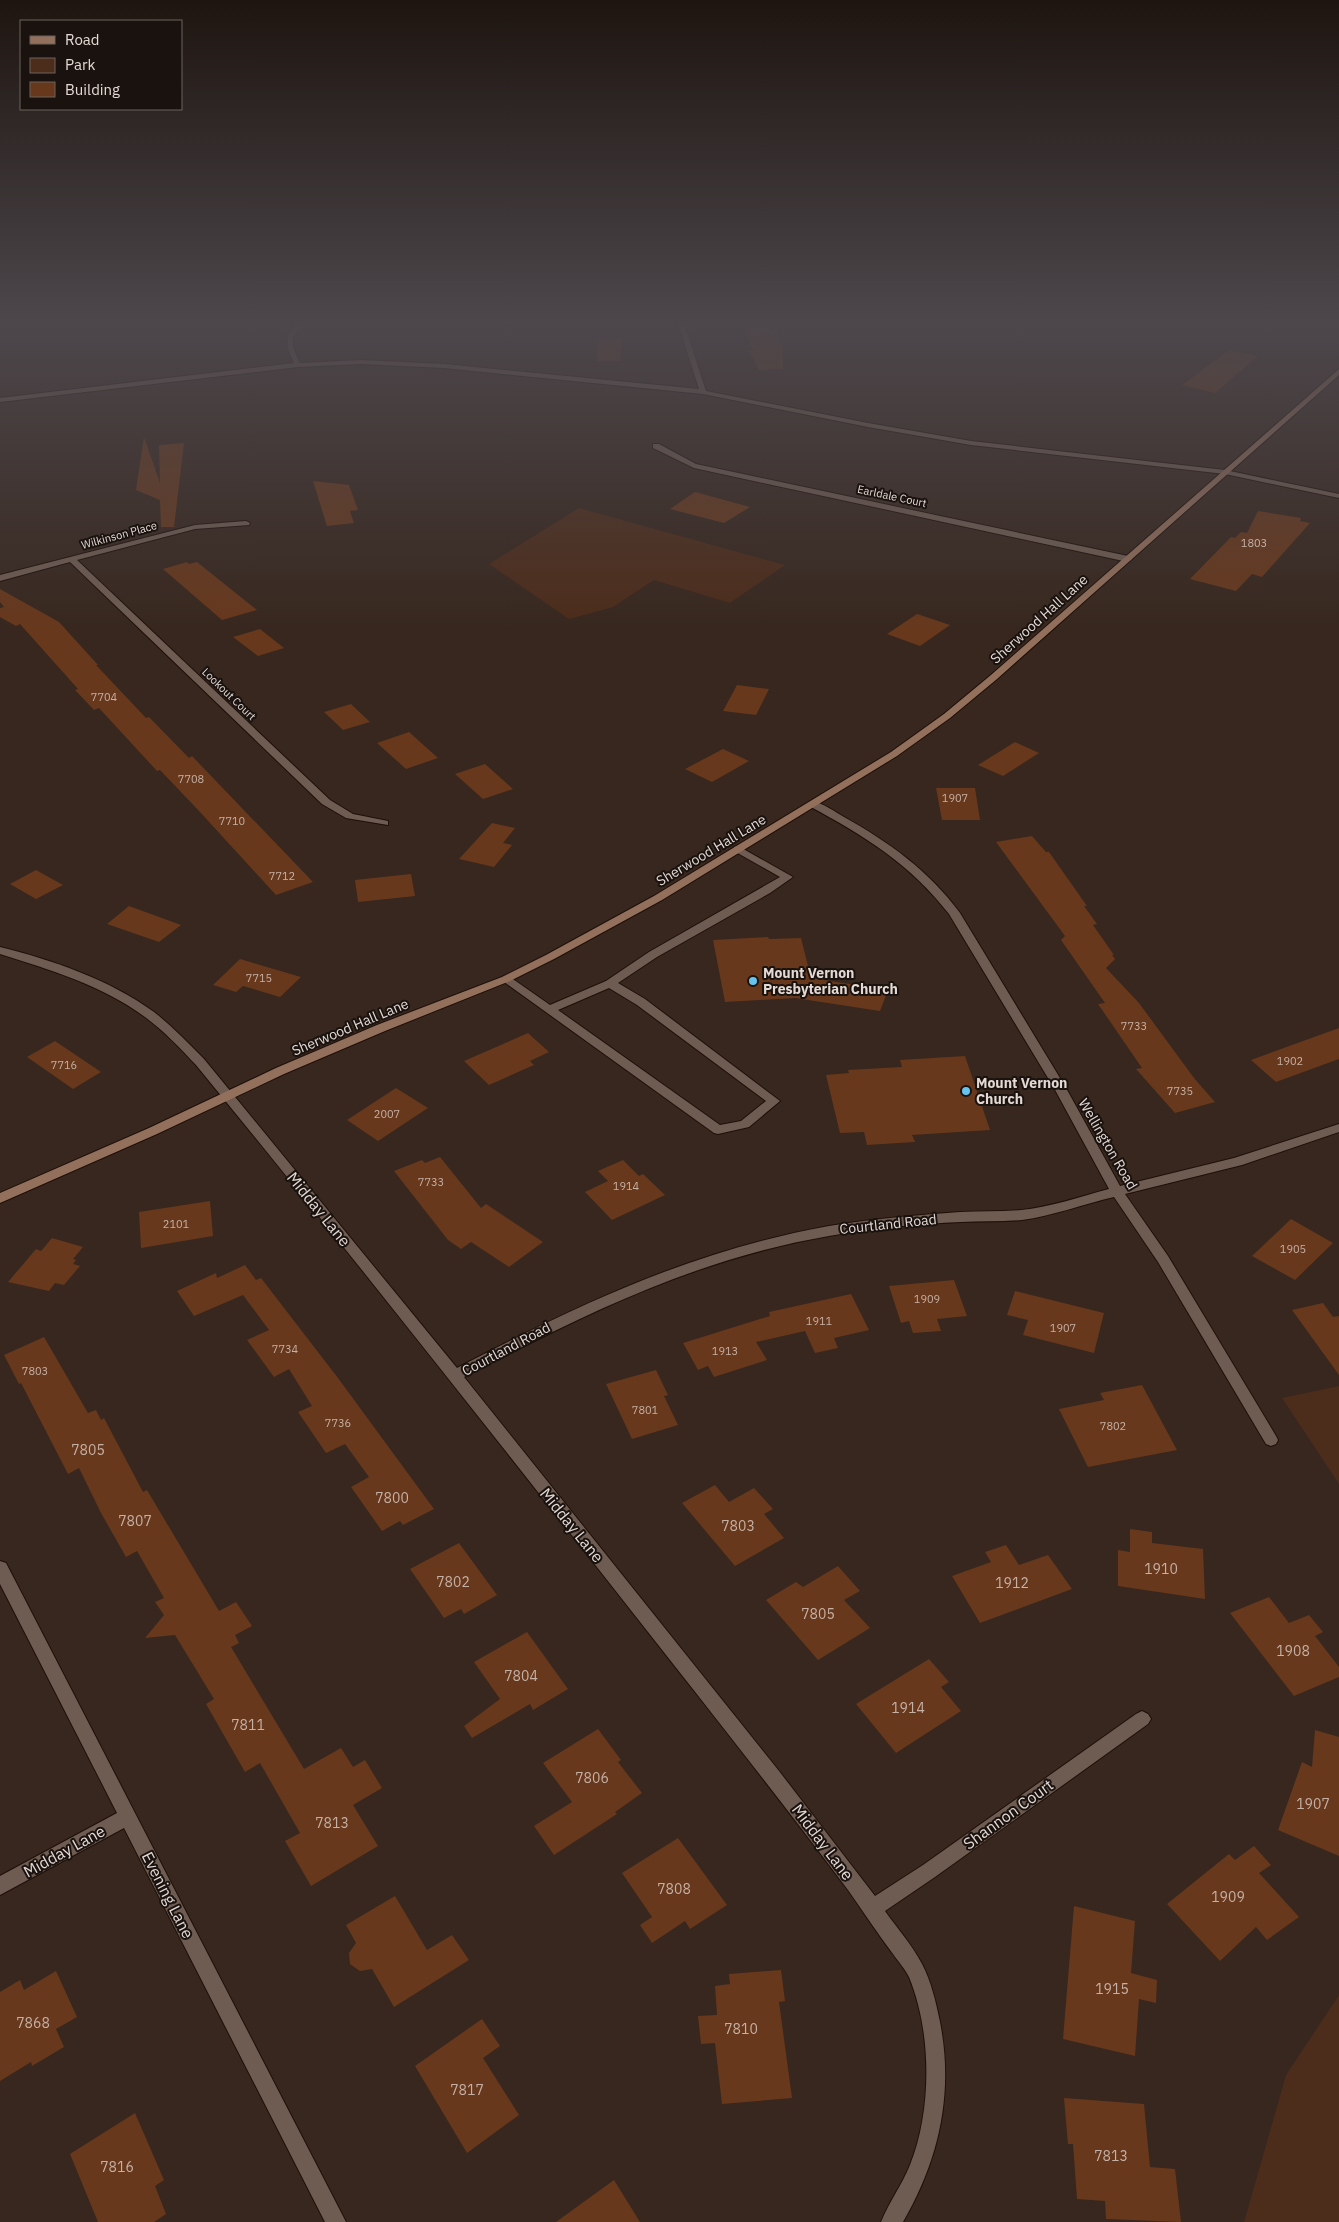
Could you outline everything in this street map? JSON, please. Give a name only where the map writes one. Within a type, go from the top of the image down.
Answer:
[{"type":"main road","name":"Sherwood Hall Lane","points":[[0,1198],[381,1028],[506,979],[658,898],[894,754],[947,716],[994,677],[1280,424]]},
{"type":"street","points":[[861,424],[971,443],[1225,472],[1339,496]]},
{"type":"street","name":"Earldale Court","points":[[656,446],[694,466],[1128,559]]},
{"type":"street","name":"Wilkinson Place","points":[[0,578],[194,527],[246,523]]},
{"type":"street","name":"Lookout Court","points":[[71,559],[326,802],[350,816],[384,823]]},
{"type":"street","name":"Wellington Road","points":[[813,804],[868,833],[892,849],[918,870],[941,894],[1060,1088],[1117,1192],[1163,1258],[1271,1440]]},
{"type":"street","points":[[549,1010],[610,983],[630,968],[749,902],[788,877],[738,849]]},
{"type":"street","name":"Midday Lane","points":[[0,950],[74,974],[124,998],[170,1032],[200,1062],[454,1376],[806,1818],[873,1908],[916,1971],[926,2002],[936,2061],[934,2114],[926,2152],[908,2197],[891,2222]]},
{"type":"street","points":[[506,979],[718,1130],[745,1124],[774,1101],[641,1002],[610,983]]},
{"type":"street","name":"Courtland Road","points":[[454,1376],[550,1326],[630,1289],[692,1266],[750,1248],[829,1231],[884,1223],[960,1217],[1022,1216],[1237,1162],[1339,1128]]},
{"type":"street","name":"Evening Lane","points":[[0,1568],[336,2222]]},
{"type":"street","name":"Shannon Court","points":[[873,1908],[929,1871],[1142,1719]]},
{"type":"street","name":"Midday Lane","points":[[0,1886],[128,1816]]},
{"type":"green space","points":[[579,508],[785,565],[730,603],[654,580],[613,607],[569,619],[489,564]]},
{"type":"green space","points":[[1339,1386],[1339,1484],[1282,1398]]},
{"type":"green space","points":[[1339,1995],[1339,2222],[1244,2222],[1286,2075]]},
{"type":"building","points":[[144,437],[160,483],[159,445],[184,443],[174,527],[161,527],[160,500],[136,490]]},
{"type":"building","points":[[313,481],[349,485],[358,510],[350,511],[354,523],[327,526]]},
{"type":"building","points":[[695,492],[750,507],[724,523],[670,509]]},
{"type":"building","points":[[1258,511],[1301,518],[1300,521],[1310,523],[1262,577],[1252,574],[1236,591],[1190,579],[1231,537],[1235,538],[1241,532],[1247,533]]},
{"type":"building","points":[[187,562],[189,564],[197,562],[257,610],[222,620],[163,569]]},
{"type":"building","points":[[0,589],[59,622],[146,718],[149,717],[189,758],[192,756],[313,882],[276,895],[160,770],[157,771],[99,708],[94,710],[75,690],[78,689],[20,624],[16,626],[0,617],[0,608],[4,607],[0,602]]},
{"type":"building","points":[[917,614],[950,625],[920,646],[887,634]]},
{"type":"building","points":[[260,629],[284,648],[258,656],[233,637]]},
{"type":"building","points":[[737,685],[769,689],[756,715],[723,711]]},
{"type":"building","points":[[351,704],[370,722],[343,730],[324,712]]},
{"type":"building","points":[[409,732],[438,758],[406,769],[377,743]]},
{"type":"building","points":[[1015,742],[1039,753],[1003,776],[978,765]]},
{"type":"building","points":[[723,749],[749,761],[712,782],[685,769]]},
{"type":"building","points":[[485,764],[513,789],[483,799],[455,774]]},
{"type":"building","points":[[936,788],[975,788],[980,820],[942,820]]},
{"type":"building","points":[[492,823],[515,828],[503,843],[512,845],[494,867],[459,859]]},
{"type":"building","points":[[1032,836],[1046,852],[1049,852],[1087,906],[1084,906],[1097,924],[1093,925],[1114,955],[1112,955],[1115,959],[1106,968],[1139,1003],[1194,1078],[1215,1102],[1175,1113],[1136,1069],[1142,1068],[1098,1004],[1105,1003],[1061,940],[1065,936],[996,842]]},
{"type":"building","points":[[36,870],[63,885],[36,899],[10,884]]},
{"type":"building","points":[[411,874],[415,896],[358,902],[355,880]]},
{"type":"building","points":[[129,906],[181,925],[159,942],[107,924]]},
{"type":"building","name":"Mount Vernon Presbyterian Church","points":[[768,937],[769,939],[801,938],[811,978],[888,990],[880,1011],[795,998],[725,1002],[713,940]]},
{"type":"building","points":[[240,959],[301,977],[280,997],[243,986],[236,992],[213,985]]},
{"type":"building","points":[[1339,1028],[1339,1059],[1276,1082],[1251,1060]]},
{"type":"building","points":[[528,1033],[549,1052],[530,1061],[534,1065],[489,1085],[464,1061]]},
{"type":"building","points":[[55,1041],[101,1072],[73,1089],[27,1057]]},
{"type":"building","points":[[965,1056],[990,1130],[912,1135],[915,1142],[867,1145],[864,1132],[840,1133],[826,1075],[849,1073],[848,1070],[902,1067],[900,1060]]},
{"type":"building","points":[[396,1088],[428,1108],[378,1141],[347,1120]]},
{"type":"building","points":[[440,1157],[481,1208],[486,1204],[543,1242],[509,1267],[471,1242],[461,1249],[448,1240],[394,1171],[422,1160],[425,1163]]},
{"type":"building","points":[[623,1160],[639,1176],[643,1174],[665,1195],[612,1220],[585,1192],[608,1181],[598,1171]]},
{"type":"building","points":[[210,1201],[213,1236],[141,1248],[139,1212]]},
{"type":"building","points":[[1291,1219],[1333,1243],[1295,1280],[1252,1256]]},
{"type":"building","points":[[52,1238],[83,1247],[73,1259],[76,1260],[73,1264],[80,1266],[64,1285],[55,1283],[49,1291],[8,1282],[36,1249],[41,1251]]},
{"type":"building","points":[[245,1265],[256,1280],[261,1278],[338,1378],[434,1509],[403,1525],[400,1521],[382,1531],[351,1487],[369,1477],[345,1444],[326,1453],[298,1412],[312,1406],[289,1369],[274,1377],[247,1340],[269,1330],[243,1295],[194,1316],[177,1291],[216,1273],[217,1278]]},
{"type":"building","points":[[954,1280],[967,1316],[937,1319],[941,1331],[913,1333],[909,1321],[901,1323],[889,1286]]},
{"type":"building","points":[[1015,1291],[1104,1313],[1094,1353],[1023,1335],[1028,1320],[1007,1315]]},
{"type":"building","points":[[851,1294],[869,1330],[834,1338],[838,1348],[815,1353],[805,1331],[756,1342],[767,1360],[714,1377],[708,1366],[698,1370],[683,1343],[770,1316],[769,1312]]},
{"type":"building","points":[[1323,1303],[1333,1317],[1339,1316],[1339,1375],[1292,1310]]},
{"type":"building","points":[[44,1337],[88,1413],[96,1410],[101,1420],[104,1418],[143,1492],[147,1490],[219,1611],[236,1602],[252,1626],[235,1635],[239,1643],[231,1647],[304,1769],[341,1748],[353,1767],[365,1760],[382,1788],[353,1805],[378,1846],[311,1886],[285,1841],[300,1833],[260,1763],[245,1772],[206,1704],[214,1699],[175,1635],[145,1638],[164,1615],[155,1602],[164,1598],[137,1551],[126,1557],[101,1513],[79,1468],[68,1474],[21,1383],[19,1384],[4,1355]]},
{"type":"building","points":[[656,1370],[668,1395],[664,1396],[678,1425],[632,1439],[606,1384]]},
{"type":"building","points":[[1142,1385],[1177,1450],[1088,1467],[1059,1409],[1104,1400],[1100,1393]]},
{"type":"building","points":[[715,1485],[729,1502],[754,1488],[773,1509],[764,1514],[784,1538],[735,1566],[682,1503]]},
{"type":"building","points":[[1130,1529],[1152,1532],[1152,1543],[1203,1549],[1205,1599],[1118,1586],[1118,1550],[1130,1552]]},
{"type":"building","points":[[459,1543],[497,1595],[464,1614],[461,1609],[444,1618],[410,1569]]},
{"type":"building","points":[[1006,1545],[1019,1565],[1048,1555],[1072,1589],[980,1623],[952,1576],[991,1562],[985,1552]]},
{"type":"building","points":[[838,1566],[860,1591],[844,1600],[870,1628],[818,1660],[766,1600],[796,1582],[803,1587]]},
{"type":"building","points":[[1269,1597],[1289,1623],[1309,1615],[1323,1632],[1315,1636],[1339,1667],[1339,1677],[1294,1696],[1230,1613]]},
{"type":"building","points":[[527,1632],[568,1689],[533,1710],[530,1704],[472,1738],[464,1726],[500,1699],[474,1662]]},
{"type":"building","points":[[929,1659],[949,1682],[941,1687],[961,1711],[896,1753],[856,1704]]},
{"type":"building","points":[[598,1729],[621,1760],[618,1762],[642,1793],[615,1812],[617,1814],[554,1855],[534,1826],[572,1802],[543,1763]]},
{"type":"building","points":[[1315,1730],[1339,1737],[1339,1856],[1278,1830],[1302,1762],[1312,1767]]},
{"type":"building","points":[[678,1838],[727,1905],[690,1929],[685,1921],[652,1943],[640,1925],[652,1917],[622,1873]]},
{"type":"building","points":[[1254,1846],[1271,1865],[1259,1873],[1299,1917],[1267,1940],[1256,1927],[1220,1961],[1167,1904],[1229,1854],[1235,1860]]},
{"type":"building","points":[[395,1896],[427,1950],[452,1935],[469,1960],[394,2007],[372,1969],[360,1971],[350,1964],[349,1953],[356,1943],[346,1925]]},
{"type":"building","points":[[1074,1906],[1135,1921],[1131,1973],[1157,1980],[1156,2003],[1139,1999],[1135,2056],[1063,2039]]},
{"type":"building","points":[[781,1970],[785,2001],[779,2002],[792,2098],[722,2104],[715,2043],[701,2044],[698,2016],[717,2015],[715,1986],[730,1984],[729,1974]]},
{"type":"building","points":[[56,1971],[77,2017],[56,2029],[64,2047],[32,2066],[31,2062],[0,2081],[0,1992],[20,1980],[24,1990]]},
{"type":"building","points":[[482,2019],[500,2046],[483,2058],[519,2115],[467,2153],[415,2066]]},
{"type":"building","points":[[1064,2098],[1144,2104],[1150,2167],[1175,2169],[1181,2222],[1106,2219],[1105,2201],[1077,2199],[1073,2144],[1068,2144]]},
{"type":"building","points":[[135,2113],[164,2180],[155,2186],[166,2214],[154,2222],[98,2222],[70,2154]]},
{"type":"building","points":[[614,2180],[640,2222],[556,2222]]},
{"type":"place","name":"Mount Vernon Presbyterian Church","points":[[753,981]]},
{"type":"place","name":"Mount Vernon Church","points":[[966,1091]]}]
